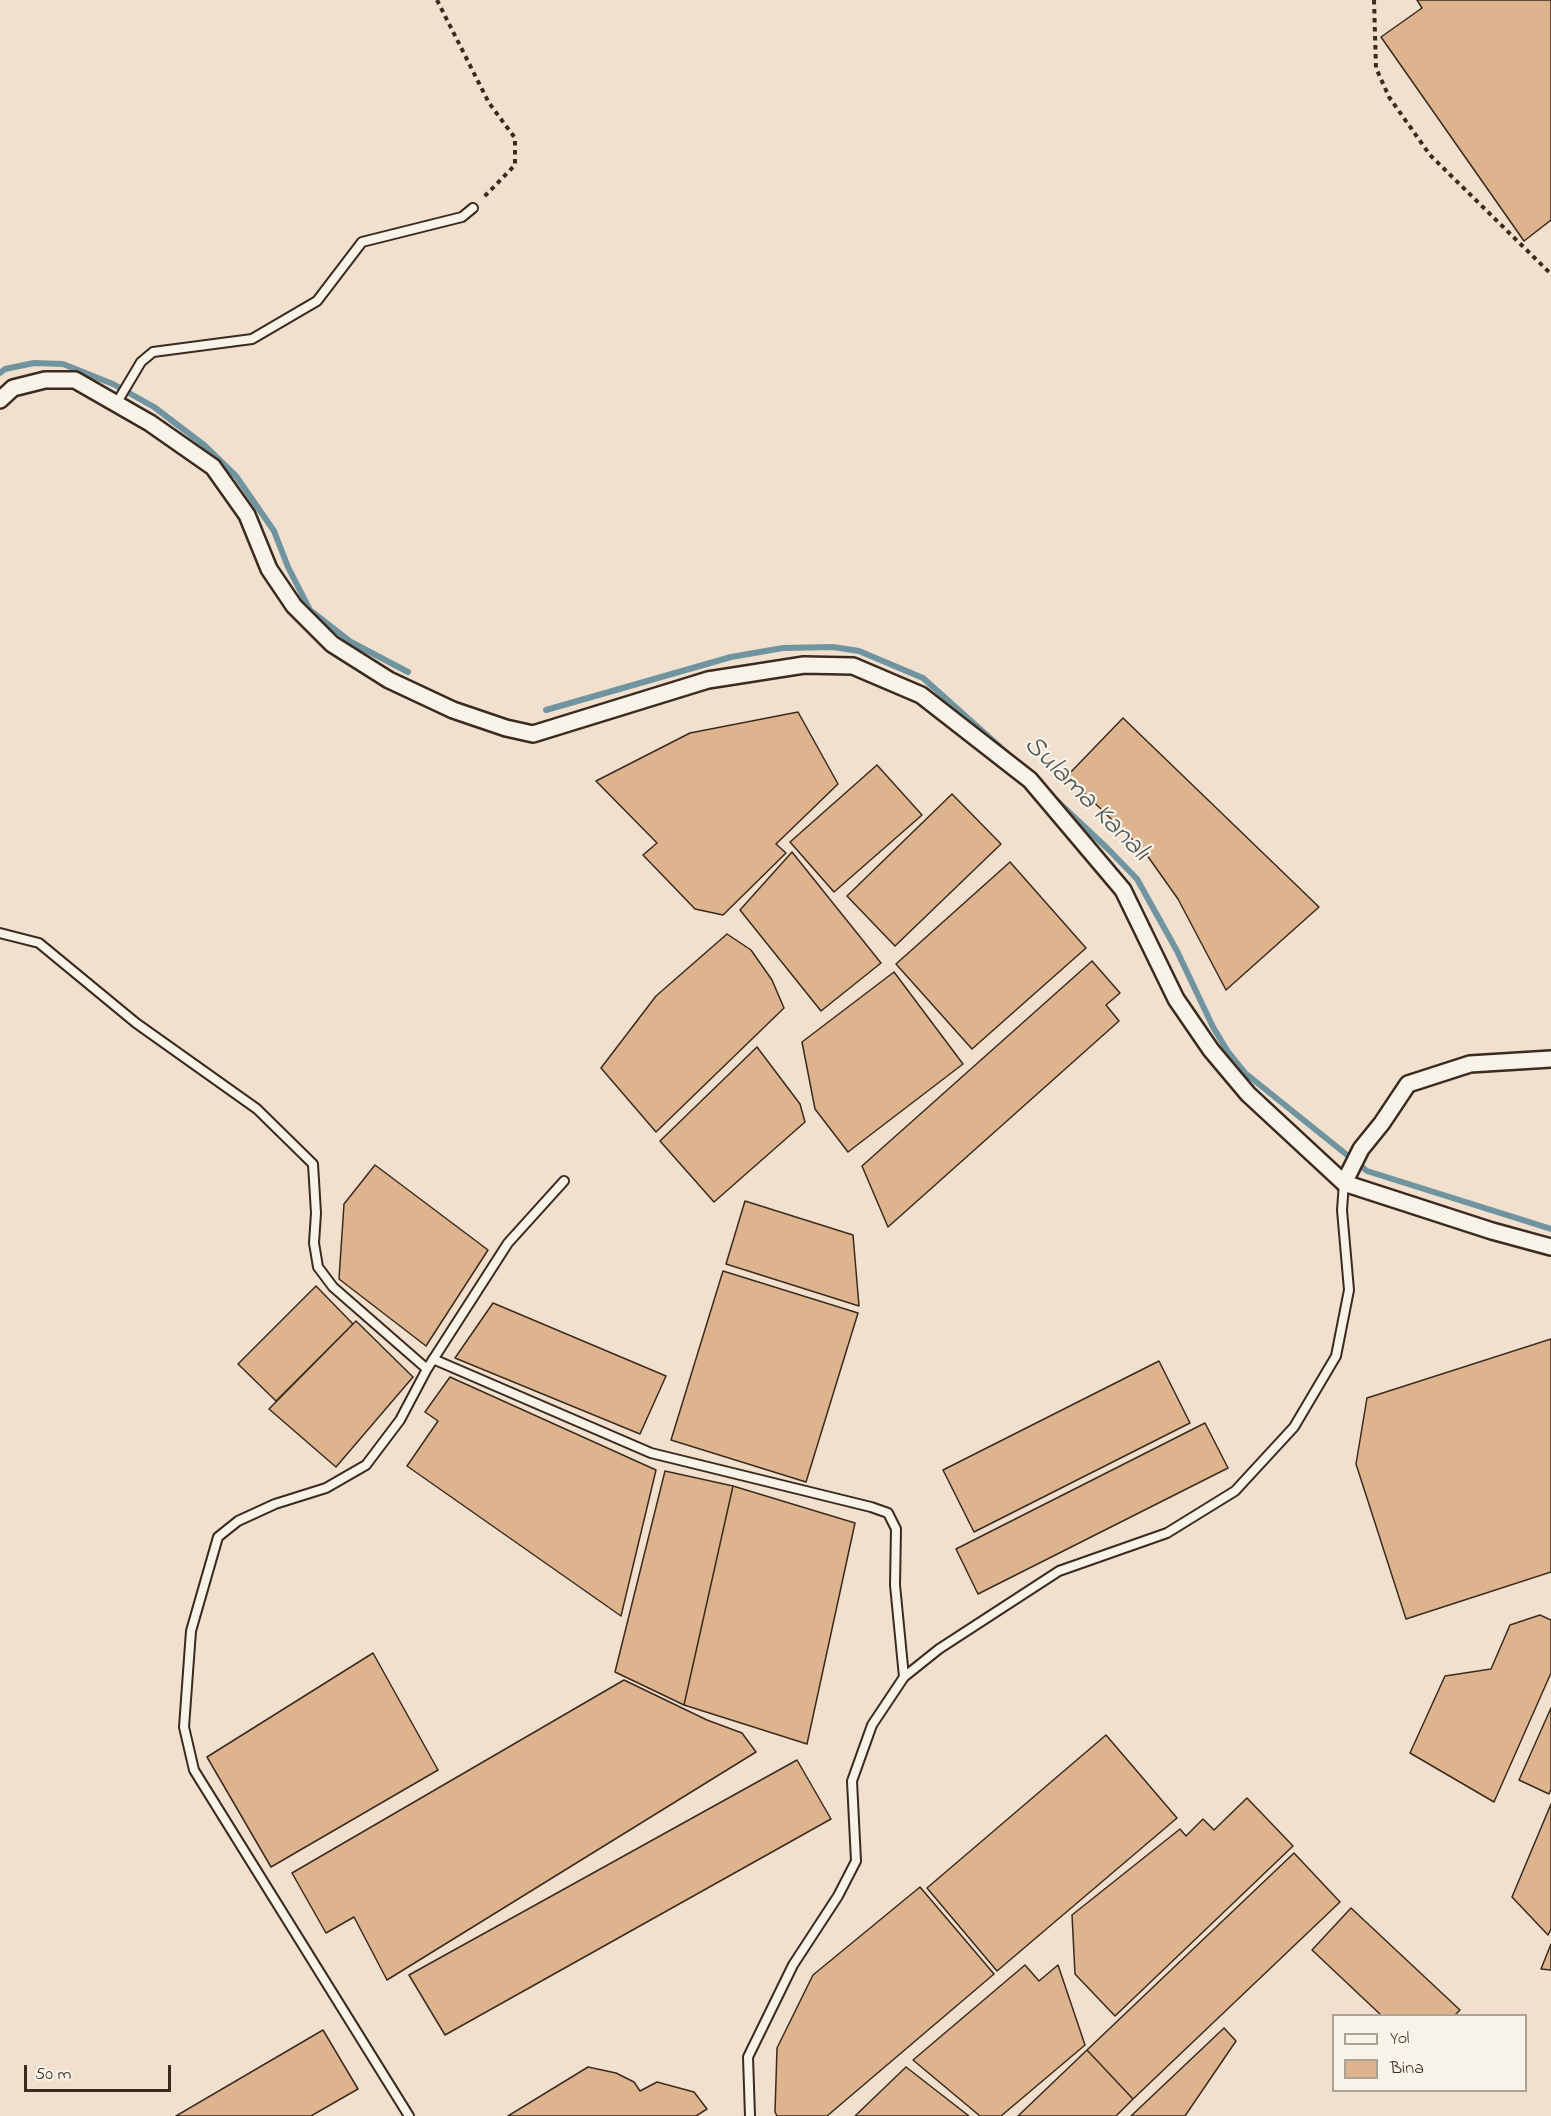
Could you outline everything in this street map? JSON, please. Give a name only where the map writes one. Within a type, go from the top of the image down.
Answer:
[{"type":"street","points":[[0,400],[13,388],[45,380],[75,380],[150,423],[213,467],[247,515],[269,569],[294,606],[332,644],[389,681],[453,710],[506,728],[533,734],[708,680],[804,665],[853,666],[921,695],[1030,780],[1124,890],[1176,999],[1211,1050],[1248,1094],[1344,1183],[1492,1231],[1551,1247]]},
{"type":"street","points":[[1344,1183],[1361,1149],[1408,1084],[1470,1064],[1551,1059]]},
{"type":"lane","points":[[116,404],[141,362],[153,352],[252,339],[317,301],[362,242],[462,217],[473,208]]},
{"type":"lane","points":[[0,933],[39,943],[136,1023],[258,1109],[313,1164],[316,1213],[314,1243],[318,1267],[333,1287],[427,1369]]},
{"type":"lane","points":[[409,2116],[194,1770],[184,1727],[191,1631],[218,1537],[238,1521],[275,1504],[326,1488],[366,1465],[400,1420],[433,1359],[508,1243],[564,1181]]},
{"type":"lane","points":[[750,2116],[748,2057],[793,1965],[837,1896],[856,1861],[852,1781],[872,1725],[904,1677],[939,1649],[1059,1571],[1167,1533],[1235,1491],[1294,1427],[1336,1356],[1349,1290],[1342,1209],[1344,1183]]},
{"type":"lane","points":[[433,1359],[651,1453],[888,1513],[896,1529],[895,1585],[904,1677]]},
{"type":"path","points":[[437,0],[489,103],[515,138],[514,165],[473,208]]},
{"type":"path","points":[[1374,0],[1376,68],[1389,97],[1430,155],[1551,274]]},
{"type":"building","points":[[1417,0],[1551,0],[1551,220],[1524,241],[1381,37],[1422,8]]},
{"type":"building","points":[[798,712],[838,784],[776,844],[786,853],[723,915],[695,909],[643,855],[657,843],[596,781],[690,733]]},
{"type":"building","points":[[1123,718],[1319,907],[1226,990],[1178,899],[1144,851],[1067,776]]},
{"type":"building","points":[[877,765],[922,815],[834,892],[790,842]]},
{"type":"building","points":[[952,794],[1001,844],[895,946],[847,896]]},
{"type":"building","points":[[792,852],[881,963],[821,1011],[740,910]]},
{"type":"building","points":[[1010,862],[1086,948],[972,1049],[896,964]]},
{"type":"building","points":[[727,934],[751,950],[772,980],[784,1008],[656,1132],[601,1068],[656,996]]},
{"type":"building","points":[[1092,961],[1120,993],[1106,1005],[1119,1021],[888,1227],[862,1166]]},
{"type":"building","points":[[894,972],[963,1064],[848,1152],[815,1109],[802,1042]]},
{"type":"building","points":[[757,1047],[800,1104],[805,1122],[714,1202],[660,1141]]},
{"type":"building","points":[[375,1165],[488,1250],[426,1346],[339,1279],[344,1204]]},
{"type":"building","points":[[745,1201],[853,1235],[859,1306],[726,1264]]},
{"type":"building","points":[[723,1271],[858,1313],[806,1482],[671,1440]]},
{"type":"building","points":[[316,1286],[353,1324],[276,1401],[238,1364]]},
{"type":"building","points":[[493,1303],[666,1376],[640,1434],[455,1358]]},
{"type":"building","points":[[356,1321],[413,1377],[336,1467],[269,1409]]},
{"type":"building","points":[[1551,1339],[1551,1572],[1406,1619],[1356,1464],[1367,1398]]},
{"type":"building","points":[[1159,1361],[1190,1423],[974,1532],[943,1470]]},
{"type":"building","points":[[450,1377],[656,1470],[621,1616],[407,1466],[438,1421],[425,1412]]},
{"type":"building","points":[[1205,1423],[1228,1468],[978,1594],[956,1549]]},
{"type":"building","points":[[665,1471],[733,1486],[684,1705],[615,1672]]},
{"type":"building","points":[[733,1486],[855,1523],[807,1744],[684,1705]]},
{"type":"building","points":[[1540,1615],[1551,1620],[1551,1673],[1494,1802],[1410,1753],[1445,1676],[1491,1669],[1510,1625]]},
{"type":"building","points":[[373,1653],[438,1770],[271,1867],[207,1757]]},
{"type":"building","points":[[624,1680],[707,1720],[742,1733],[756,1752],[387,1980],[354,1917],[326,1933],[292,1873]]},
{"type":"building","points":[[1551,1708],[1551,1789],[1549,1794],[1519,1780]]},
{"type":"building","points":[[1106,1735],[1177,1818],[997,1971],[927,1888]]},
{"type":"building","points":[[797,1760],[831,1819],[445,2035],[409,1975]]},
{"type":"building","points":[[1247,1798],[1293,1846],[1115,2016],[1075,1974],[1072,1915],[1180,1829],[1186,1836],[1203,1819],[1214,1830]]},
{"type":"building","points":[[1551,1804],[1551,1929],[1548,1935],[1512,1897]]},
{"type":"building","points":[[1294,1853],[1340,1902],[1133,2099],[1087,2050]]},
{"type":"building","points":[[920,1887],[994,1974],[827,2116],[777,2116],[775,2112],[777,2048],[813,1975]]},
{"type":"building","points":[[1351,1908],[1460,2010],[1456,2014],[1380,2014],[1312,1950]]},
{"type":"building","points":[[1551,1944],[1551,1970],[1541,1969]]},
{"type":"building","points":[[1025,1965],[1039,1981],[1058,1965],[1085,2045],[1001,2116],[980,2116],[913,2060]]},
{"type":"building","points":[[1224,2028],[1236,2041],[1185,2116],[1131,2116]]},
{"type":"building","points":[[323,2030],[358,2089],[311,2116],[176,2116]]},
{"type":"building","points":[[1087,2050],[1133,2099],[1116,2116],[1018,2116]]},
{"type":"building","points":[[588,2067],[616,2073],[634,2082],[640,2091],[657,2082],[694,2092],[707,2109],[696,2116],[508,2116]]},
{"type":"building","points":[[906,2067],[969,2116],[855,2116]]},
{"type":"waterway","name":"Sulama Kanalı","points":[[0,373],[5,369],[34,363],[63,364],[113,384],[154,407],[204,445],[236,476],[274,531],[288,567],[310,610],[351,642],[408,672]]},
{"type":"waterway","name":"Sulama Kanalı","points":[[546,710],[731,657],[783,648],[833,647],[859,651],[923,678],[1009,755]]},
{"type":"waterway","name":"Sulama Kanalı","points":[[1055,799],[1137,879],[1177,951],[1213,1027],[1228,1052],[1245,1073],[1367,1171],[1551,1229]]}]
